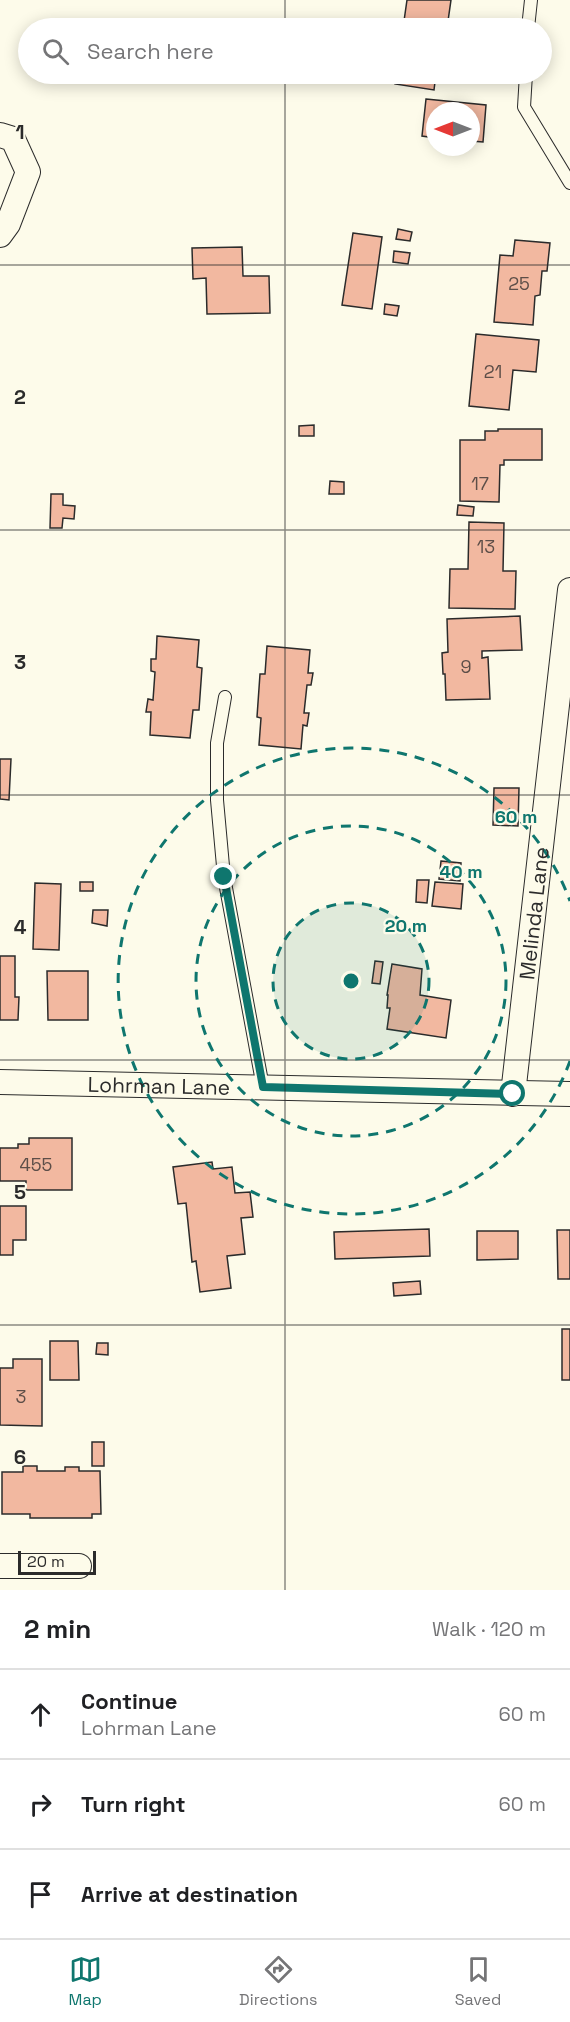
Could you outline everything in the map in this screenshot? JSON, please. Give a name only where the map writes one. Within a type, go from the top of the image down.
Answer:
[{"type":"street","points":[[0,135],[13,140],[28,172],[8,224],[0,235]]},
{"type":"street","name":"Melinda Lane","points":[[513,1094],[570,590]]},
{"type":"street","name":"Lohrman Lane","points":[[0,1082],[570,1094]]},
{"type":"street","points":[[0,1566],[80,1566]]},
{"type":"lane","points":[[529,18],[531,0]]},
{"type":"lane","points":[[525,84],[524,107],[570,183]]},
{"type":"lane","points":[[225,697],[217,743],[217,800],[224,877],[263,1087]]},
{"type":"building","points":[[407,0],[451,0],[448,18],[404,18]]},
{"type":"building","points":[[395,84],[435,84],[434,90]]},
{"type":"building","points":[[426,99],[456,102],[426,102],[426,137],[422,136]]},
{"type":"building","points":[[480,104],[486,105],[483,142],[480,142]]},
{"type":"building","points":[[398,229],[412,232],[410,241],[396,239]]},
{"type":"building","points":[[353,233],[382,237],[372,309],[342,305]]},
{"type":"building","points":[[515,240],[550,243],[547,271],[542,271],[540,295],[535,296],[533,325],[494,322],[500,255],[513,256]]},
{"type":"building","points":[[242,247],[243,276],[269,276],[270,313],[207,314],[206,278],[193,279],[192,248]]},
{"type":"building","points":[[394,251],[410,253],[408,264],[393,262]]},
{"type":"building","points":[[385,304],[399,306],[397,316],[384,314]]},
{"type":"building","points":[[476,334],[539,340],[536,372],[513,370],[509,410],[469,406]]},
{"type":"building","points":[[314,425],[314,436],[299,436],[299,426]]},
{"type":"building","points":[[498,429],[542,429],[542,460],[504,460],[504,465],[500,465],[499,502],[460,501],[460,440],[485,440],[485,431],[498,431]]},
{"type":"building","points":[[330,481],[344,482],[344,494],[329,494]]},
{"type":"building","points":[[51,494],[63,494],[63,505],[75,506],[74,519],[63,518],[62,528],[50,528]]},
{"type":"building","points":[[458,505],[474,507],[473,516],[457,515]]},
{"type":"building","points":[[469,522],[504,523],[503,571],[516,571],[515,609],[449,608],[450,569],[468,569]]},
{"type":"building","points":[[520,616],[522,650],[482,651],[482,658],[488,657],[490,699],[446,700],[442,653],[448,652],[447,619]]},
{"type":"building","points":[[157,636],[199,640],[197,667],[202,668],[199,710],[193,710],[190,738],[150,735],[151,712],[146,712],[148,699],[153,700],[155,672],[151,671],[151,659],[156,659]]},
{"type":"building","points":[[267,646],[310,650],[308,673],[313,673],[311,685],[307,685],[304,713],[309,713],[307,726],[303,725],[301,749],[259,745],[261,718],[257,717],[260,674],[265,674]]},
{"type":"building","points":[[0,759],[11,759],[9,800],[0,799]]},
{"type":"building","points":[[494,788],[519,788],[518,826],[493,825]]},
{"type":"building","points":[[441,861],[461,863],[460,881],[439,879]]},
{"type":"building","points":[[417,880],[429,880],[427,903],[416,902]]},
{"type":"building","points":[[80,882],[93,882],[93,891],[80,891]]},
{"type":"building","points":[[435,882],[463,884],[461,909],[432,906]]},
{"type":"building","points":[[35,883],[61,884],[59,950],[33,949]]},
{"type":"building","points":[[93,910],[108,910],[107,926],[92,923]]},
{"type":"building","points":[[0,956],[15,956],[15,997],[19,997],[18,1020],[0,1020]]},
{"type":"building","points":[[375,961],[383,962],[380,984],[372,983]]},
{"type":"building","points":[[392,964],[422,969],[420,995],[451,1000],[446,1038],[387,1029],[390,1008],[387,1008],[387,995]]},
{"type":"building","points":[[47,971],[88,971],[88,1020],[48,1020]]},
{"type":"building","points":[[29,1138],[72,1138],[72,1190],[26,1190],[26,1181],[0,1181],[0,1148],[18,1148],[18,1144],[29,1144]]},
{"type":"building","points":[[212,1162],[213,1169],[232,1167],[235,1193],[250,1192],[253,1217],[241,1218],[245,1254],[227,1256],[231,1288],[200,1292],[196,1261],[192,1262],[186,1203],[178,1204],[173,1167]]},
{"type":"building","points":[[0,1206],[26,1206],[26,1240],[13,1240],[13,1255],[0,1255]]},
{"type":"building","points":[[429,1229],[430,1256],[335,1259],[334,1232]]},
{"type":"building","points":[[557,1230],[570,1230],[570,1279],[558,1279]]},
{"type":"building","points":[[477,1231],[518,1231],[518,1259],[477,1260]]},
{"type":"building","points":[[420,1281],[421,1294],[394,1296],[393,1283]]},
{"type":"building","points":[[562,1329],[570,1329],[570,1380],[562,1380]]},
{"type":"building","points":[[50,1341],[78,1341],[79,1380],[50,1380]]},
{"type":"building","points":[[97,1343],[108,1343],[108,1355],[96,1354]]},
{"type":"building","points":[[13,1359],[42,1359],[42,1426],[0,1425],[0,1368],[13,1368]]},
{"type":"building","points":[[92,1442],[104,1442],[104,1466],[92,1466]]},
{"type":"building","points":[[23,1466],[37,1466],[37,1471],[65,1471],[65,1467],[79,1467],[79,1471],[100,1471],[101,1514],[92,1514],[92,1518],[30,1518],[30,1514],[2,1514],[2,1472],[23,1472]]},
{"type":"route","points":[[224,877],[263,1087],[513,1094]]}]
